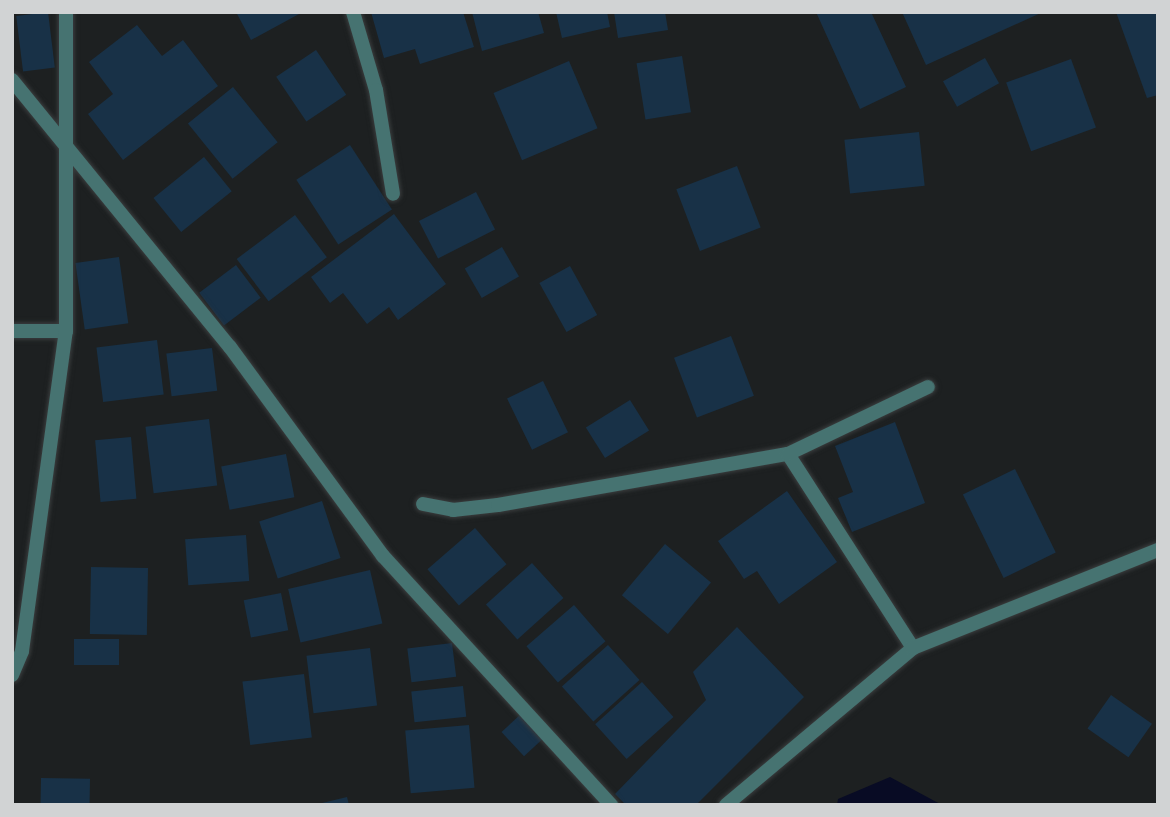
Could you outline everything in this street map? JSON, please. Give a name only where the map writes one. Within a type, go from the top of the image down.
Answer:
[{"type":"street","points":[[12,675],[66,331],[66,12]]},
{"type":"street","points":[[353,12],[376,90],[393,194]]},
{"type":"street","points":[[13,83],[230,348],[383,556],[611,805]]},
{"type":"street","points":[[12,331],[66,331]]},
{"type":"street","points":[[423,504],[453,510],[498,505],[788,454],[928,387]]},
{"type":"street","points":[[788,454],[913,648]]},
{"type":"street","points":[[726,805],[913,648],[1158,550]]},
{"type":"water","points":[[890,777],[942,805],[837,805],[838,799]]},
{"type":"building","points":[[48,12],[55,68],[23,71],[16,16]]},
{"type":"building","points":[[236,12],[298,12],[299,14],[251,40]]},
{"type":"building","points":[[371,12],[463,12],[474,47],[420,64],[415,49],[384,58]]},
{"type":"building","points":[[472,12],[538,12],[544,33],[482,51]]},
{"type":"building","points":[[556,12],[607,12],[610,27],[562,38]]},
{"type":"building","points":[[614,12],[665,12],[668,30],[618,38]]},
{"type":"building","points":[[816,12],[871,12],[906,87],[860,109]]},
{"type":"building","points":[[902,12],[1043,12],[926,65]]},
{"type":"building","points":[[1116,12],[1158,12],[1158,95],[1147,98]]},
{"type":"building","points":[[137,25],[162,56],[183,40],[218,86],[123,160],[88,114],[113,94],[89,62]]},
{"type":"building","points":[[316,50],[346,95],[306,122],[276,77]]},
{"type":"building","points":[[682,56],[691,112],[645,119],[637,63]]},
{"type":"building","points":[[985,58],[999,83],[957,107],[943,81]]},
{"type":"building","points":[[1071,59],[1096,128],[1031,151],[1006,83]]},
{"type":"building","points":[[569,61],[598,128],[522,160],[494,93]]},
{"type":"building","points":[[233,87],[278,142],[233,179],[188,124]]},
{"type":"building","points":[[919,132],[925,186],[850,194],[844,140]]},
{"type":"building","points":[[350,145],[392,210],[338,244],[296,180]]},
{"type":"building","points":[[204,157],[232,191],[181,232],[153,198]]},
{"type":"building","points":[[737,166],[761,228],[700,251],[676,189]]},
{"type":"building","points":[[476,192],[495,229],[438,258],[419,221]]},
{"type":"building","points":[[394,214],[446,284],[398,320],[389,307],[367,324],[343,293],[330,303],[311,277]]},
{"type":"building","points":[[295,215],[327,257],[269,301],[237,259]]},
{"type":"building","points":[[502,247],[519,276],[482,298],[465,268]]},
{"type":"building","points":[[119,257],[128,323],[85,329],[75,263]]},
{"type":"building","points":[[236,265],[261,298],[224,325],[199,293]]},
{"type":"building","points":[[570,266],[597,315],[567,332],[539,283]]},
{"type":"building","points":[[731,336],[754,396],[697,418],[674,358]]},
{"type":"building","points":[[157,340],[164,395],[103,402],[96,347]]},
{"type":"building","points":[[212,348],[217,391],[172,396],[166,354]]},
{"type":"building","points":[[543,381],[568,432],[532,450],[507,399]]},
{"type":"building","points":[[630,400],[649,431],[605,458],[586,428]]},
{"type":"building","points":[[209,419],[217,486],[154,493],[145,427]]},
{"type":"building","points":[[895,422],[925,503],[852,532],[838,498],[853,492],[835,446]]},
{"type":"building","points":[[131,437],[136,499],[101,502],[95,440]]},
{"type":"building","points":[[286,454],[294,497],[230,510],[221,467]]},
{"type":"building","points":[[1015,469],[1056,553],[1004,578],[963,494]]},
{"type":"building","points":[[787,491],[837,562],[779,604],[757,571],[744,579],[718,541]]},
{"type":"building","points":[[322,501],[341,558],[278,578],[259,521]]},
{"type":"building","points":[[475,528],[506,564],[459,606],[427,569]]},
{"type":"building","points":[[246,535],[249,581],[188,585],[185,539]]},
{"type":"building","points":[[665,544],[711,583],[668,634],[622,595]]},
{"type":"building","points":[[532,563],[563,598],[517,639],[486,604]]},
{"type":"building","points":[[91,567],[148,568],[147,635],[90,634]]},
{"type":"building","points":[[370,570],[382,624],[301,642],[288,589]]},
{"type":"building","points":[[281,593],[288,630],[251,638],[244,600]]},
{"type":"building","points":[[574,605],[605,641],[558,683],[526,646]]},
{"type":"building","points":[[737,627],[804,697],[696,805],[626,805],[615,794],[706,700],[693,672]]},
{"type":"building","points":[[74,639],[119,639],[119,665],[74,665]]},
{"type":"building","points":[[452,643],[456,677],[411,682],[407,648]]},
{"type":"building","points":[[608,645],[639,680],[593,721],[562,686]]},
{"type":"building","points":[[370,648],[377,706],[314,713],[306,656]]},
{"type":"building","points":[[304,674],[312,738],[250,745],[242,682]]},
{"type":"building","points":[[642,682],[673,717],[627,759],[595,724]]},
{"type":"building","points":[[463,686],[466,717],[415,722],[411,691]]},
{"type":"building","points":[[1111,695],[1152,724],[1128,757],[1087,729]]},
{"type":"building","points":[[522,713],[545,737],[524,756],[502,732]]},
{"type":"building","points":[[469,725],[474,788],[411,793],[405,731]]},
{"type":"building","points":[[41,778],[90,779],[90,805],[41,805]]},
{"type":"building","points":[[347,797],[349,805],[318,805],[318,804]]}]
